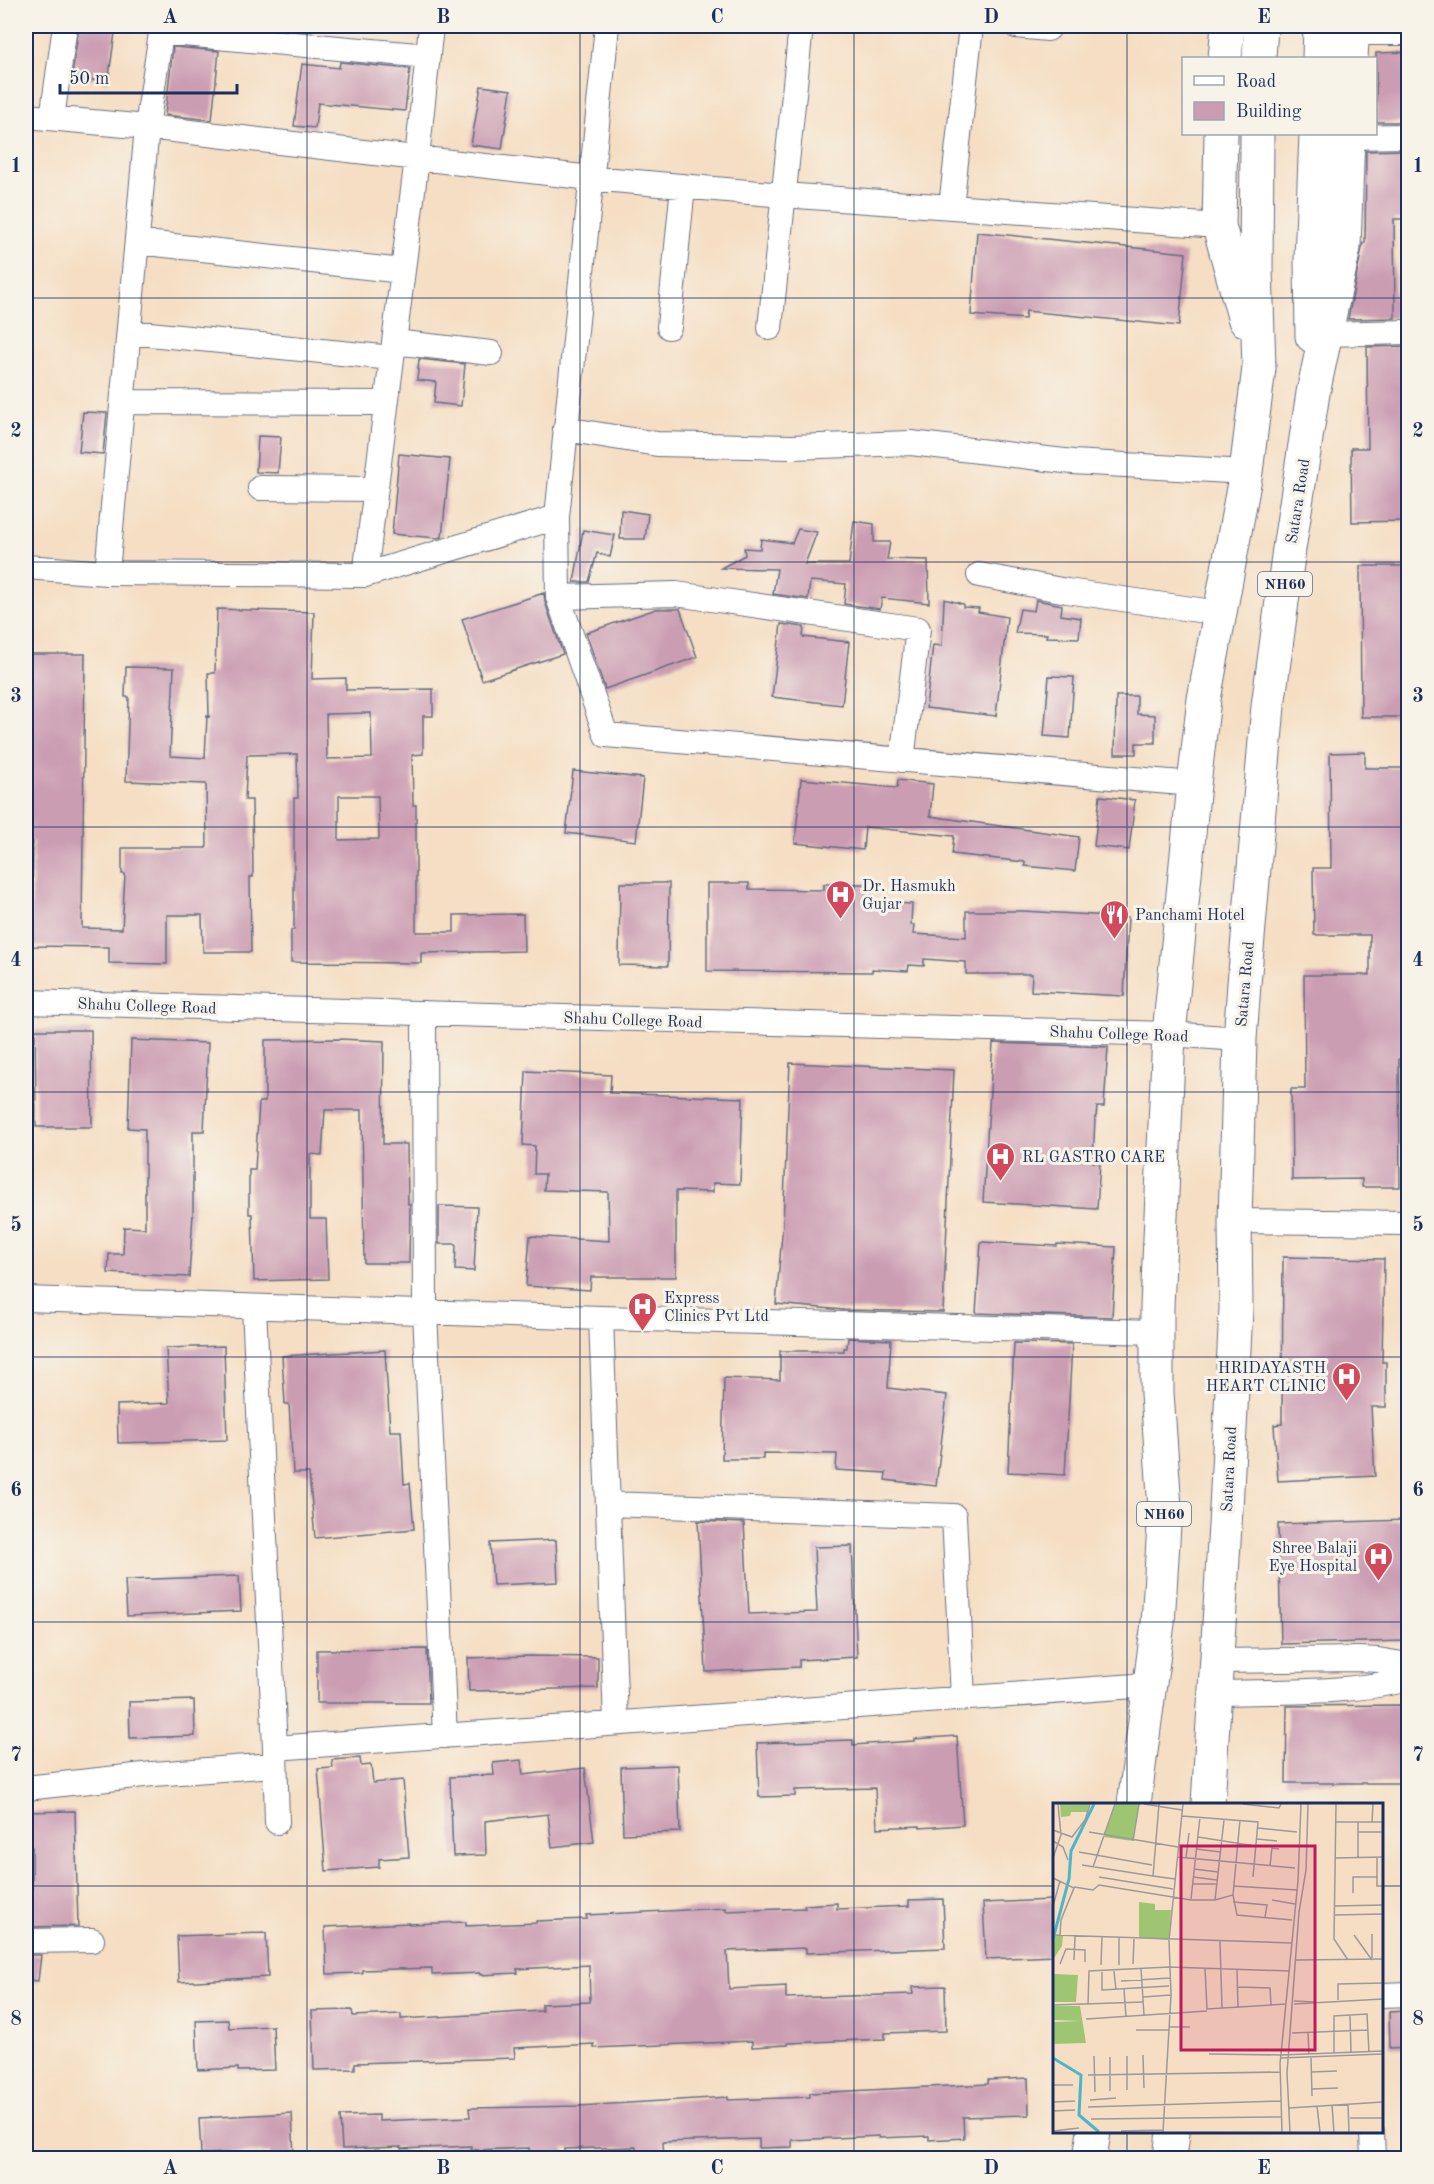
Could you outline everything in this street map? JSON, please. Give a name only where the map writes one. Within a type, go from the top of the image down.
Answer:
[{"type":"highway","points":[[1225,57],[1228,26]]},
{"type":"highway","points":[[1259,57],[1261,26]]},
{"type":"highway","points":[[1319,57],[1320,26]]},
{"type":"highway","points":[[1221,135],[1219,226],[1259,368]]},
{"type":"highway","name":"NH60","points":[[1134,1803],[1158,1623],[1165,1508],[1157,1393],[1157,1332],[1159,1226],[1169,1034],[1204,699],[1246,472],[1259,368],[1256,269],[1257,135]]},
{"type":"highway","points":[[1313,393],[1311,259],[1316,135]]},
{"type":"highway","name":"Satara Road","points":[[1208,1803],[1236,1309],[1235,1221],[1240,1038],[1268,706],[1313,393],[1344,248],[1348,135]]},
{"type":"highway","points":[[1090,2158],[1094,2133]]},
{"type":"highway","points":[[1170,2158],[1173,2133]]},
{"type":"street","points":[[52,118],[65,26]]},
{"type":"street","points":[[365,575],[417,158],[431,26]]},
{"type":"street","points":[[607,26],[556,517],[558,597],[606,735],[1194,784]]},
{"type":"street","points":[[770,328],[801,26]]},
{"type":"street","points":[[951,207],[971,26]]},
{"type":"street","points":[[1016,26],[1048,29]]},
{"type":"street","points":[[108,573],[147,127],[162,29],[428,56]]},
{"type":"street","points":[[1352,39],[1408,33]]},
{"type":"street","points":[[26,116],[147,127],[591,178],[783,195],[1219,226]]},
{"type":"street","points":[[1348,135],[1408,136]]},
{"type":"street","points":[[669,327],[683,186]]},
{"type":"street","points":[[137,242],[403,270]]},
{"type":"street","points":[[129,332],[393,350],[491,353]]},
{"type":"street","points":[[1326,334],[1408,332]]},
{"type":"street","points":[[123,402],[386,403]]},
{"type":"street","points":[[566,429],[657,444],[791,447],[911,442],[1073,462],[1246,472]]},
{"type":"street","points":[[260,488],[375,489]]},
{"type":"street","points":[[26,567],[108,573],[365,575],[556,517]]},
{"type":"street","points":[[979,575],[1057,590],[1219,613]]},
{"type":"street","points":[[558,597],[676,594],[918,629],[902,760]]},
{"type":"street","name":"Shahu College Road","points":[[26,1002],[1169,1034],[1240,1038]]},
{"type":"street","points":[[424,1013],[425,1312],[445,1736]]},
{"type":"street","points":[[1235,1221],[1408,1223]]},
{"type":"street","points":[[26,1299],[601,1318],[1157,1332]]},
{"type":"street","points":[[254,1307],[277,1822]]},
{"type":"street","points":[[601,1318],[616,1723]]},
{"type":"street","points":[[608,1504],[954,1516],[963,1698]]},
{"type":"street","points":[[1216,1677],[1360,1659],[1408,1665]]},
{"type":"street","points":[[1216,1677],[1293,1691],[1384,1685],[1408,1679]]},
{"type":"street","points":[[26,1788],[445,1736],[1149,1685]]},
{"type":"street","points":[[26,1941],[92,1940]]},
{"type":"street","points":[[1383,1995],[1408,1994]]},
{"type":"street","points":[[1372,2133],[1373,2158]]},
{"type":"building","points":[[79,26],[116,26],[108,82],[72,77]]},
{"type":"building","points":[[173,47],[219,51],[212,120],[165,115]]},
{"type":"building","points":[[1408,52],[1408,122],[1377,122],[1376,53]]},
{"type":"building","points":[[340,62],[410,69],[405,111],[318,103],[315,128],[294,126],[302,64],[339,68]]},
{"type":"building","points":[[481,86],[511,90],[502,149],[471,145]]},
{"type":"building","points":[[1407,150],[1407,219],[1394,219],[1395,318],[1348,319],[1363,243],[1365,243],[1366,151]]},
{"type":"building","points":[[977,232],[1186,253],[1179,326],[1026,311],[1025,319],[971,315]]},
{"type":"building","points":[[1408,346],[1408,521],[1352,522],[1351,448],[1368,448],[1367,347]]},
{"type":"building","points":[[419,359],[465,364],[461,406],[434,403],[436,382],[417,380]]},
{"type":"building","points":[[83,412],[107,413],[103,454],[79,452]]},
{"type":"building","points":[[258,436],[281,437],[278,473],[256,472]]},
{"type":"building","points":[[399,454],[450,459],[442,537],[392,534]]},
{"type":"building","points":[[621,510],[648,514],[645,539],[620,539]]},
{"type":"building","points":[[854,521],[874,524],[874,542],[890,542],[887,559],[928,560],[929,603],[882,598],[880,609],[844,604],[846,584],[810,581],[808,599],[773,594],[777,569],[721,568],[745,555],[744,548],[760,549],[761,539],[792,543],[798,529],[817,532],[805,564],[849,564]]},
{"type":"building","points":[[583,530],[615,535],[610,557],[597,553],[589,582],[574,582]]},
{"type":"building","points":[[1360,566],[1408,566],[1408,717],[1361,717]]},
{"type":"building","points":[[544,593],[563,654],[482,680],[462,619]]},
{"type":"building","points":[[944,599],[963,604],[963,607],[979,608],[978,612],[1007,617],[996,716],[926,708],[933,645],[942,646]]},
{"type":"building","points":[[1036,600],[1062,605],[1061,615],[1081,618],[1079,638],[1015,633],[1020,609],[1034,611]]},
{"type":"building","points":[[217,609],[314,612],[312,679],[346,678],[346,690],[433,689],[433,716],[423,716],[423,754],[412,755],[413,805],[416,805],[416,932],[454,932],[454,915],[523,914],[524,951],[421,953],[421,963],[291,962],[291,930],[294,930],[294,798],[298,798],[297,754],[247,755],[245,800],[252,800],[251,952],[203,952],[202,915],[167,915],[167,964],[109,963],[109,947],[31,946],[33,842],[28,841],[30,741],[27,741],[27,654],[85,654],[82,928],[122,929],[125,874],[122,874],[122,848],[206,848],[207,845],[206,784],[126,781],[129,697],[125,697],[126,667],[174,668],[170,756],[205,758],[207,716],[209,717],[208,673],[215,673]],"holes":[[[371,713],[372,758],[327,759],[326,714]],[[339,796],[378,796],[379,839],[339,840]]]},
{"type":"building","points":[[656,609],[680,609],[697,657],[605,689],[586,633]]},
{"type":"building","points":[[781,624],[804,627],[803,637],[849,642],[842,705],[772,697]]},
{"type":"building","points":[[1049,676],[1074,677],[1070,738],[1044,736]]},
{"type":"building","points":[[1116,696],[1137,696],[1137,714],[1155,715],[1155,743],[1136,743],[1136,754],[1115,754]]},
{"type":"building","points":[[1365,752],[1365,768],[1408,768],[1408,1059],[1399,1059],[1400,1187],[1362,1187],[1362,1179],[1292,1180],[1291,1089],[1305,1089],[1304,975],[1370,975],[1370,935],[1314,935],[1313,868],[1331,868],[1330,753]]},
{"type":"building","points":[[573,771],[643,778],[636,841],[566,833]]},
{"type":"building","points":[[801,779],[897,788],[898,780],[933,784],[930,816],[1079,837],[1075,871],[1025,866],[1025,862],[952,854],[954,836],[865,827],[863,850],[795,843]]},
{"type":"building","points":[[1100,796],[1135,800],[1129,850],[1094,846]]},
{"type":"building","points":[[620,883],[669,883],[668,966],[619,965]]},
{"type":"building","points":[[707,883],[749,883],[749,889],[824,890],[824,884],[872,884],[872,902],[912,904],[913,934],[966,937],[966,911],[1023,911],[1128,917],[1124,996],[1031,991],[1032,974],[966,974],[966,962],[924,959],[924,966],[909,965],[908,971],[872,969],[872,972],[707,971]]},
{"type":"building","points":[[35,1030],[91,1030],[92,1127],[36,1127]]},
{"type":"building","points":[[131,1040],[208,1043],[204,1131],[193,1131],[193,1214],[189,1277],[108,1273],[109,1254],[123,1254],[124,1227],[145,1228],[145,1129],[128,1128]]},
{"type":"building","points":[[265,1040],[384,1041],[383,1144],[407,1144],[408,1204],[410,1204],[409,1263],[364,1263],[362,1110],[325,1110],[322,1155],[310,1154],[310,1219],[326,1219],[328,1279],[254,1281],[252,1214],[249,1214],[249,1170],[255,1170],[259,1102],[265,1102]]},
{"type":"building","points":[[993,1043],[1108,1047],[1104,1107],[1097,1107],[1095,1117],[1093,1162],[1100,1162],[1097,1209],[983,1202]]},
{"type":"building","points":[[790,1063],[954,1070],[943,1312],[844,1310],[776,1304],[783,1223]]},
{"type":"building","points":[[526,1071],[611,1075],[610,1093],[743,1098],[740,1184],[713,1183],[713,1192],[676,1191],[676,1277],[591,1277],[590,1290],[526,1286],[530,1236],[609,1241],[608,1192],[544,1190],[545,1174],[534,1174],[535,1146],[523,1145]]},
{"type":"building","points":[[439,1206],[477,1207],[474,1271],[455,1270],[456,1244],[439,1244]]},
{"type":"building","points":[[981,1242],[1116,1247],[1112,1317],[976,1313]]},
{"type":"building","points":[[1283,1257],[1384,1259],[1382,1362],[1386,1362],[1386,1407],[1371,1407],[1375,1476],[1278,1481],[1274,1425],[1282,1424]]},
{"type":"building","points":[[848,1338],[891,1340],[888,1388],[947,1395],[936,1486],[885,1480],[886,1473],[836,1470],[837,1454],[763,1453],[763,1459],[722,1459],[724,1378],[780,1380],[780,1351],[844,1351],[844,1348],[847,1348]]},
{"type":"building","points":[[1014,1343],[1072,1344],[1065,1475],[1008,1472]]},
{"type":"building","points":[[224,1346],[227,1440],[118,1443],[117,1405],[169,1403],[166,1348]]},
{"type":"building","points":[[385,1350],[390,1431],[401,1431],[404,1484],[410,1483],[414,1529],[315,1538],[309,1473],[293,1473],[289,1404],[285,1404],[282,1356]]},
{"type":"building","points":[[1408,1520],[1408,1641],[1281,1644],[1278,1524]]},
{"type":"building","points":[[698,1521],[744,1523],[749,1614],[817,1612],[814,1547],[852,1546],[857,1657],[799,1660],[799,1667],[706,1672]]},
{"type":"building","points":[[556,1540],[558,1582],[493,1585],[490,1543]]},
{"type":"building","points":[[239,1576],[241,1611],[127,1616],[125,1580]]},
{"type":"building","points":[[427,1649],[429,1703],[317,1703],[317,1650]]},
{"type":"building","points":[[598,1657],[598,1688],[469,1691],[468,1658]]},
{"type":"building","points":[[194,1700],[195,1736],[130,1738],[129,1702]]},
{"type":"building","points":[[1400,1705],[1399,1783],[1286,1783],[1287,1706]]},
{"type":"building","points":[[957,1736],[963,1825],[877,1828],[875,1788],[795,1790],[795,1796],[759,1797],[757,1743],[853,1740],[853,1745]]},
{"type":"building","points":[[360,1758],[361,1766],[371,1765],[373,1783],[403,1780],[409,1857],[379,1859],[379,1867],[326,1871],[318,1769],[333,1768],[332,1760]]},
{"type":"building","points":[[521,1760],[523,1775],[585,1768],[594,1842],[552,1847],[548,1814],[485,1821],[486,1855],[453,1856],[450,1777],[494,1775],[493,1763]]},
{"type":"building","points":[[678,1765],[680,1832],[623,1834],[621,1767]]},
{"type":"building","points":[[75,1811],[78,1926],[26,1927],[26,1888],[32,1888],[32,1847],[26,1847],[26,1812]]},
{"type":"building","points":[[943,1899],[945,1948],[806,1953],[806,1948],[727,1951],[729,1989],[786,1986],[786,1998],[913,1994],[912,1987],[945,1986],[946,2031],[885,2033],[885,2039],[788,2043],[788,2045],[752,2047],[752,2041],[594,2048],[594,2044],[514,2048],[515,2058],[355,2063],[355,2069],[314,2070],[312,2011],[352,2010],[353,2016],[401,2014],[401,2019],[542,2011],[542,2004],[590,2002],[589,1965],[517,1969],[518,1973],[480,1975],[480,1973],[432,1975],[432,1968],[362,1970],[362,1973],[327,1974],[325,1927],[409,1923],[466,1922],[466,1926],[536,1923],[536,1921],[587,1919],[586,1915],[726,1908],[726,1911],[805,1908],[804,1905],[837,1903],[837,1909],[909,1906],[909,1900]]},
{"type":"building","points":[[1052,1900],[1053,1956],[986,1959],[983,1903]]},
{"type":"building","points":[[266,1933],[268,1977],[179,1982],[177,1936]]},
{"type":"building","points":[[26,1955],[41,1955],[38,1981],[26,1980]]},
{"type":"building","points":[[1408,2010],[1408,2047],[1390,2048],[1389,2011]]},
{"type":"building","points":[[228,2020],[229,2028],[273,2026],[275,2070],[238,2071],[238,2068],[198,2070],[196,2021]]},
{"type":"building","points":[[1028,2078],[1029,2115],[963,2117],[964,2138],[929,2140],[929,2136],[879,2138],[879,2136],[792,2140],[792,2147],[759,2148],[759,2139],[663,2142],[664,2158],[636,2158],[636,2147],[564,2149],[564,2155],[530,2156],[529,2148],[471,2150],[471,2146],[342,2149],[340,2116],[379,2115],[379,2121],[470,2117],[469,2108],[579,2106],[728,2097],[728,2100],[810,2097],[810,2093],[988,2084],[988,2080]]},
{"type":"building","points":[[292,2113],[294,2158],[270,2158],[270,2152],[201,2154],[199,2118]]},
{"type":"place","name":"Dr. Hasmukh Gujar","points":[[841,920]]},
{"type":"place","name":"Panchami Hotel","points":[[1114,940]]},
{"type":"place","name":"RL GASTRO CARE","points":[[1001,1182]]},
{"type":"place","name":"Express Clinics Pvt Ltd","points":[[643,1332]]},
{"type":"place","name":"HRIDAYASTH HEART CLINIC","points":[[1347,1402]]},
{"type":"place","name":"Shree Balaji Eye Hospital","points":[[1378,1582]]}]
